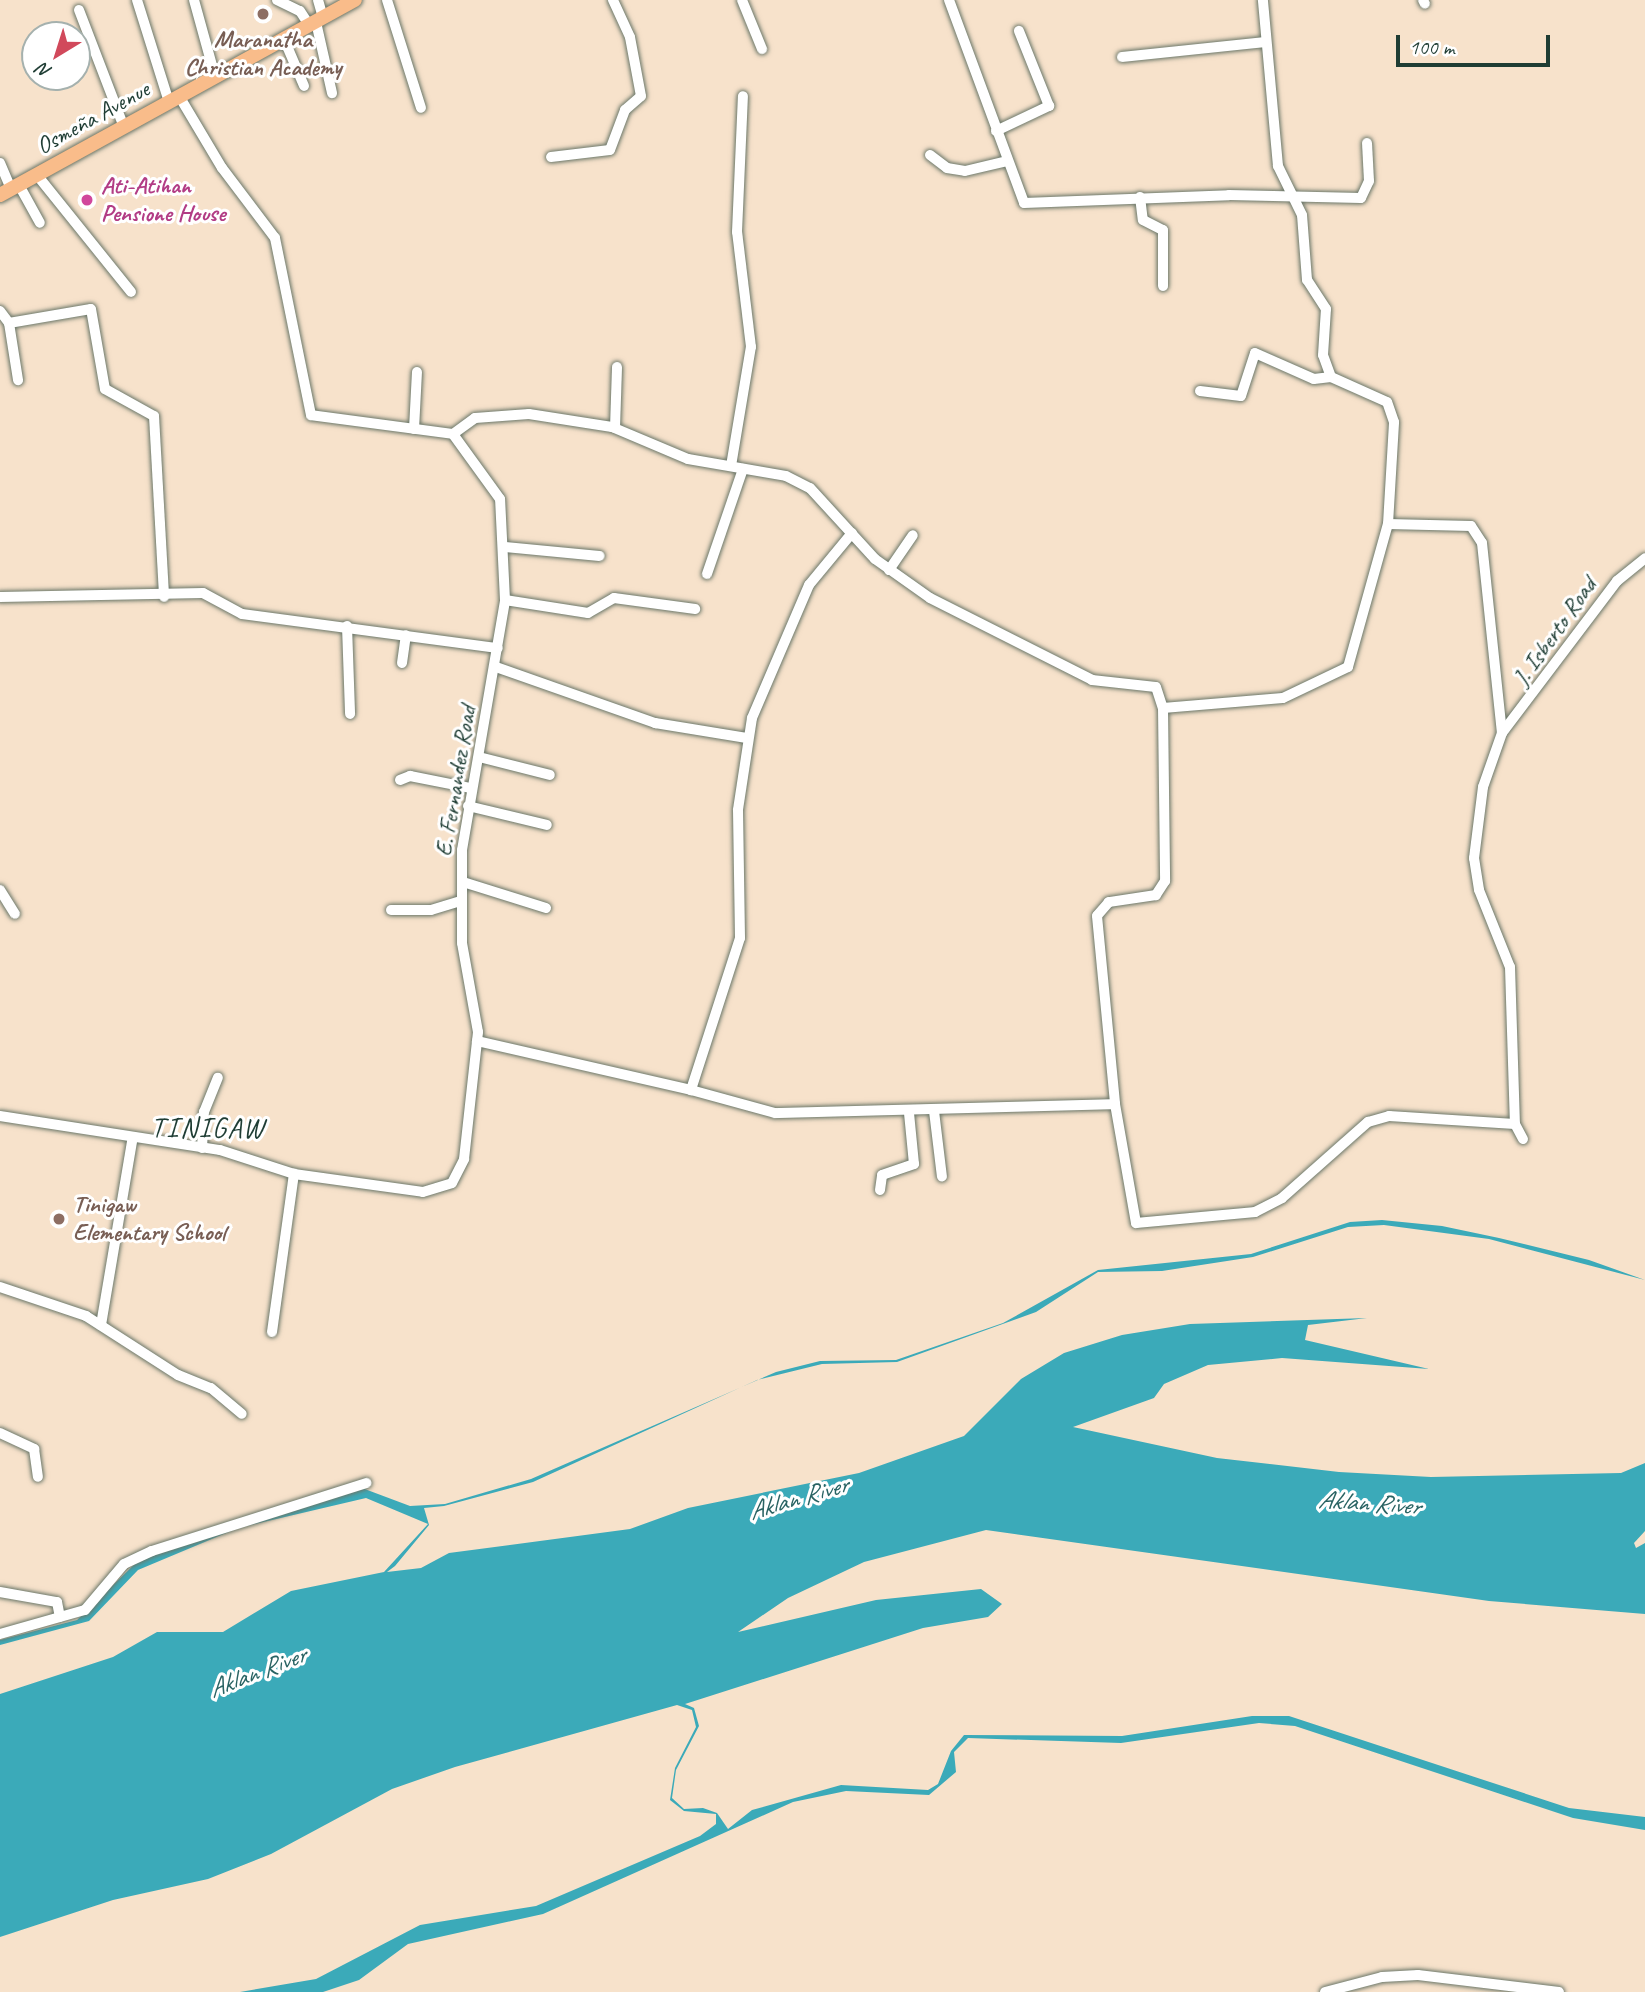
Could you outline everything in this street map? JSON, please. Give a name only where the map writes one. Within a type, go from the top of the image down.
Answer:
[{"type":"main road","name":"Osmeña Avenue","points":[[10,190],[355,0]]},
{"type":"street","points":[[137,0],[174,99],[275,238],[295,322],[304,408],[321,421],[453,434],[491,414],[615,428],[688,459],[799,481],[889,570],[1092,680],[1146,682],[1156,687],[1163,708],[1165,881],[1156,895],[1109,902],[1097,916],[1115,1104],[1136,1223],[1255,1212],[1282,1198],[1368,1122],[1389,1116],[1515,1124]]},
{"type":"street","points":[[194,0],[215,76]]},
{"type":"street","points":[[277,0],[316,22]]},
{"type":"street","points":[[318,0],[316,22],[332,93]]},
{"type":"street","points":[[387,0],[421,108]]},
{"type":"street","points":[[551,157],[604,154],[618,137],[625,110],[641,96],[630,37],[613,0]]},
{"type":"street","points":[[742,0],[762,49]]},
{"type":"street","points":[[948,0],[1016,192],[1034,206],[1140,197],[1366,196],[1367,143]]},
{"type":"street","points":[[1263,0],[1280,176],[1294,197],[1304,226],[1307,280],[1326,309],[1323,355],[1331,377]]},
{"type":"street","points":[[79,10],[124,127]]},
{"type":"street","points":[[996,131],[1049,106],[1019,32]]},
{"type":"street","points":[[284,39],[304,86]]},
{"type":"street","points":[[1122,57],[1265,42]]},
{"type":"street","points":[[708,574],[737,468],[751,347],[737,232],[743,96]]},
{"type":"street","points":[[930,155],[947,168],[965,171],[1007,161]]},
{"type":"street","points":[[0,163],[10,190],[40,223]]},
{"type":"street","points":[[37,175],[131,292]]},
{"type":"street","points":[[1140,197],[1143,220],[1163,230],[1163,286]]},
{"type":"street","points":[[9,323],[91,309],[105,389],[154,416],[164,597]]},
{"type":"street","points":[[0,311],[9,323],[18,380]]},
{"type":"street","points":[[1163,708],[1283,698],[1348,667],[1388,524],[1390,408],[1331,377],[1314,379],[1255,353],[1241,396],[1200,391]]},
{"type":"street","points":[[615,428],[617,366]]},
{"type":"street","points":[[414,429],[417,372]]},
{"type":"street","name":"E. Fernandez Road","points":[[0,1116],[132,1141],[202,1148],[294,1174],[423,1192],[452,1183],[464,1159],[477,1041],[460,901],[468,806],[496,667],[505,600],[505,547],[500,499],[453,434]]},
{"type":"street","points":[[1388,524],[1478,531],[1502,733],[1483,787],[1474,858],[1479,890],[1510,967],[1515,1124],[1523,1139]]},
{"type":"street","points":[[691,1090],[740,938],[738,810],[747,738],[809,585],[852,533]]},
{"type":"street","points":[[889,570],[912,536]]},
{"type":"street","points":[[505,547],[600,556]]},
{"type":"street","name":"J. Isberto Road","points":[[1502,733],[1617,581],[1645,558]]},
{"type":"street","points":[[0,597],[164,597],[203,593],[242,614],[498,648]]},
{"type":"street","points":[[505,600],[588,613],[614,598],[695,609]]},
{"type":"street","points":[[347,626],[350,714]]},
{"type":"street","points":[[402,663],[406,635]]},
{"type":"street","points":[[496,667],[655,723],[747,738]]},
{"type":"street","points":[[479,757],[550,775]]},
{"type":"street","points":[[400,780],[410,776],[470,788]]},
{"type":"street","points":[[468,806],[547,825]]},
{"type":"street","points":[[463,882],[546,908]]},
{"type":"street","points":[[0,890],[15,914]]},
{"type":"street","points":[[391,910],[431,911],[460,901]]},
{"type":"street","points":[[477,1041],[691,1090],[775,1113],[909,1113],[1115,1104]]},
{"type":"street","points":[[202,1148],[204,1112],[218,1079]]},
{"type":"street","points":[[934,1111],[942,1177]]},
{"type":"street","points":[[880,1190],[881,1175],[914,1164],[909,1113]]},
{"type":"street","points":[[101,1325],[132,1141]]},
{"type":"street","points":[[272,1332],[294,1174]]},
{"type":"street","points":[[0,1287],[45,1297],[101,1325],[211,1388],[242,1414]]},
{"type":"street","points":[[0,1433],[34,1449],[38,1476]]},
{"type":"street","points":[[0,1634],[85,1610],[124,1564],[152,1551],[366,1483]]},
{"type":"street","points":[[0,1592],[57,1602],[60,1617]]},
{"type":"street","points":[[1325,1992],[1382,1977],[1418,1975],[1559,1992]]},
{"type":"water","points":[[1382,1220],[1442,1226],[1589,1260],[1645,1280],[1489,1239],[1384,1225],[1348,1227],[1253,1257],[1162,1271],[1098,1272],[1036,1312],[897,1362],[822,1364],[759,1380],[776,1372],[820,1361],[896,1360],[1003,1323],[1098,1270],[1251,1254],[1350,1222]]},
{"type":"water","name":"Aklan River","points":[[1367,1318],[1308,1325],[1305,1340],[1429,1369],[1282,1358],[1208,1365],[1164,1384],[1154,1398],[1073,1427],[1217,1458],[1339,1472],[1431,1477],[1621,1473],[1645,1463],[1645,1531],[1634,1543],[1636,1548],[1645,1543],[1645,1614],[1489,1601],[986,1530],[864,1562],[788,1598],[738,1632],[876,1600],[981,1589],[1002,1604],[988,1617],[923,1628],[685,1704],[694,1708],[699,1726],[676,1770],[672,1798],[684,1809],[703,1808],[717,1813],[728,1829],[752,1810],[841,1785],[928,1790],[938,1784],[951,1751],[964,1735],[1122,1736],[1252,1716],[1289,1716],[1569,1808],[1645,1817],[1645,1830],[1573,1818],[1295,1726],[1259,1723],[1121,1743],[968,1738],[954,1752],[956,1772],[929,1795],[846,1791],[793,1802],[543,1914],[408,1944],[359,1980],[323,1992],[240,1992],[316,1979],[420,1925],[536,1906],[700,1836],[716,1824],[716,1814],[684,1811],[670,1800],[675,1768],[696,1727],[692,1710],[677,1705],[455,1767],[392,1789],[271,1854],[208,1879],[113,1900],[0,1937],[0,1694],[113,1657],[157,1632],[223,1632],[291,1591],[384,1572],[428,1524],[366,1498],[238,1528],[138,1570],[89,1621],[0,1645],[0,1640],[77,1620],[140,1559],[362,1488],[410,1506],[445,1504],[531,1479],[741,1387],[533,1482],[444,1506],[424,1508],[429,1525],[387,1572],[421,1568],[449,1553],[630,1529],[688,1508],[859,1473],[964,1436],[1021,1379],[1064,1353],[1122,1335],[1190,1324]]},
{"type":"place","name":"Maranatha Christian Academy","points":[[263,14]]},
{"type":"place","name":"Ati-Atihan Pensione House","points":[[87,200]]},
{"type":"place","name":"Tinigaw Elementary School","points":[[59,1219]]},
{"type":"district","name":"TINIGAW","points":[[208,1128]]}]
